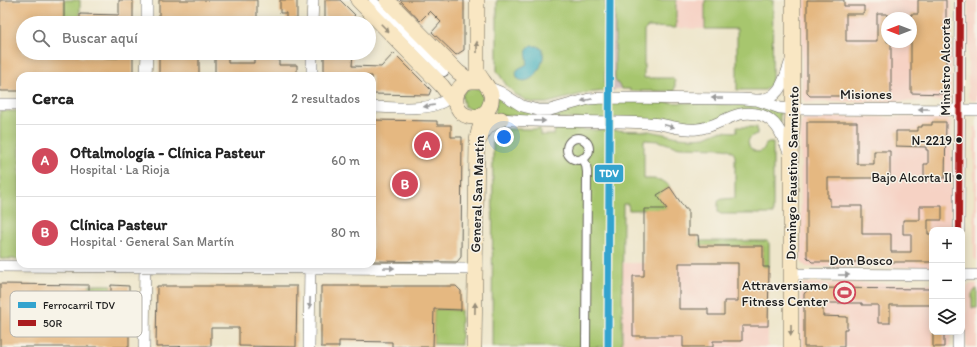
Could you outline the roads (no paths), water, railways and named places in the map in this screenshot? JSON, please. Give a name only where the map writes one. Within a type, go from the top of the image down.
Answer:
[{"type":"main road","points":[[358,0],[445,73],[469,90]]},
{"type":"main road","points":[[387,0],[445,73],[465,77],[469,90],[458,109],[466,115],[480,115]]},
{"type":"main road","name":"General San Martín","points":[[474,347],[477,146],[480,115],[491,103],[491,98],[469,90],[479,76],[477,70],[477,0]]},
{"type":"main road","name":"Domingo Faustino Sarmiento","points":[[791,347],[793,0]]},
{"type":"main road","points":[[477,146],[484,129],[492,123],[501,120]]},
{"type":"street","points":[[147,0],[147,16]]},
{"type":"street","points":[[312,16],[313,0]]},
{"type":"street","points":[[373,0],[445,73]]},
{"type":"street","name":"Ministro Alcorta","points":[[959,227],[960,0]]},
{"type":"street","points":[[376,107],[427,107],[469,90],[500,92],[522,106],[538,110],[550,110],[589,99],[604,98],[756,100],[769,98],[776,94],[783,84],[793,55]]},
{"type":"street","points":[[146,60],[146,72]]},
{"type":"street","points":[[312,60],[312,72]]},
{"type":"street","name":"Misiones","points":[[756,100],[780,108],[793,109],[977,110]]},
{"type":"street","points":[[0,104],[16,104]]},
{"type":"street","points":[[480,115],[501,120],[521,121],[651,123],[691,130],[709,126],[730,116],[738,114],[756,114],[775,124],[791,158]]},
{"type":"street","points":[[583,158],[587,172],[586,347]]},
{"type":"street","points":[[0,266],[16,266]]},
{"type":"street","points":[[376,267],[475,269]]},
{"type":"street","points":[[144,268],[144,347]]},
{"type":"street","points":[[310,268],[310,347]]},
{"type":"street","name":"Don Bosco","points":[[791,274],[929,275]]},
{"type":"street","points":[[965,275],[977,275]]},
{"type":"street","points":[[958,335],[958,347]]},
{"type":"water","points":[[532,46],[538,46],[542,49],[543,60],[533,77],[522,81],[517,78],[516,72],[518,69],[527,64],[527,50]]},
{"type":"rail line","name":"TDV","points":[[608,347],[610,0]]},
{"type":"place","name":"N-2219","points":[[959,140]]},
{"type":"place","name":"Oftalmología - Clínica Pasteur","points":[[427,145]]},
{"type":"place","name":"Bajo Alcorta II","points":[[959,177]]},
{"type":"place","name":"Clínica Pasteur","points":[[405,184]]},
{"type":"place","name":"Attraversiamo Fitness Center","points":[[844,293]]}]
